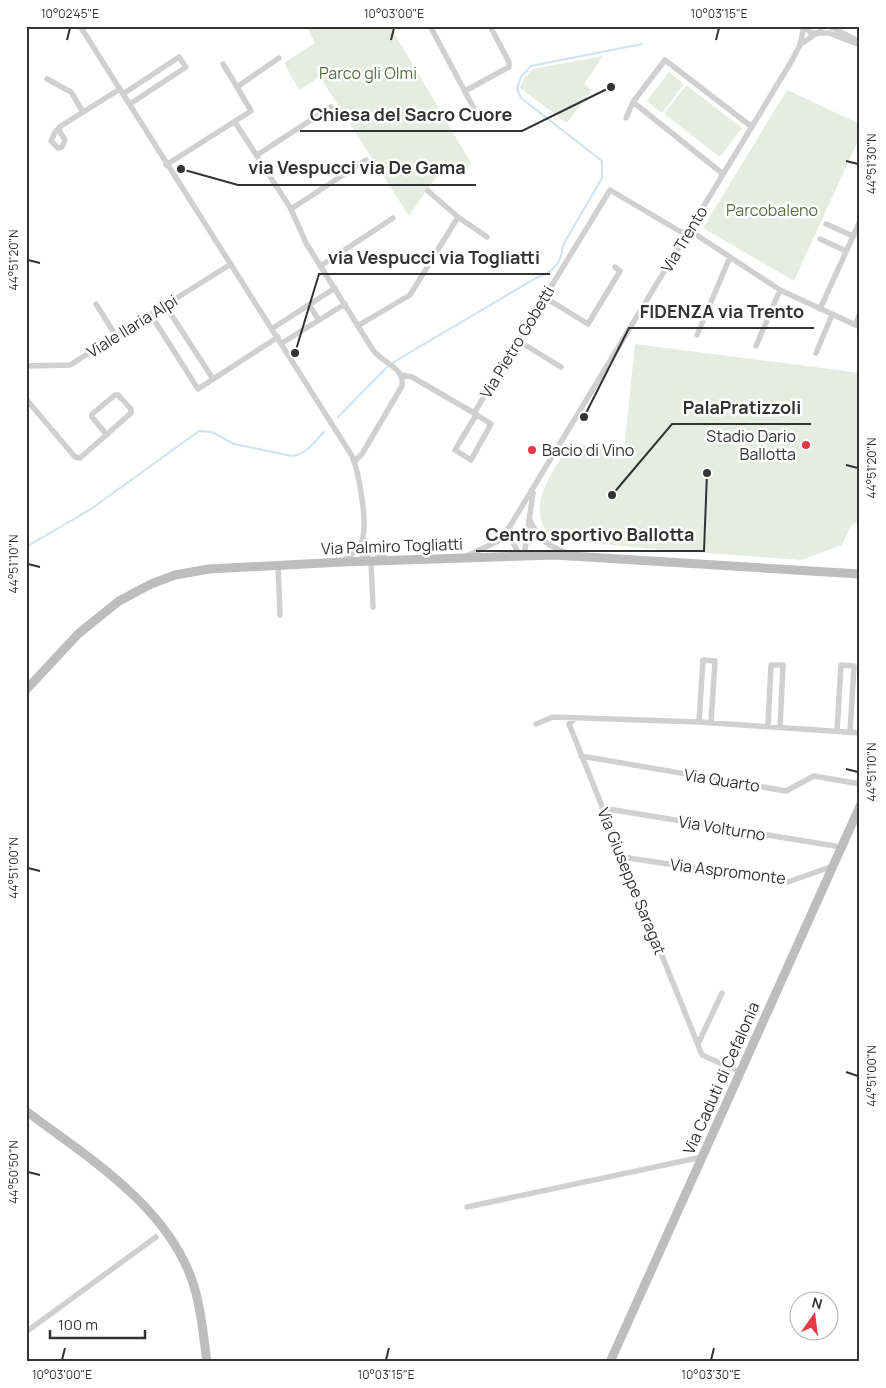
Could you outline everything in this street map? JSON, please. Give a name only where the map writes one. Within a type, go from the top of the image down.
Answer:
[{"type":"street","points":[[80,26],[122,91],[166,165],[282,343],[354,462],[359,482],[363,538],[375,554],[390,560]]},
{"type":"street","points":[[430,26],[478,116]]},
{"type":"street","points":[[465,91],[509,66],[510,62],[490,26]]},
{"type":"street","points":[[804,26],[808,31],[830,33],[860,43]]},
{"type":"street","points":[[800,45],[804,26]]},
{"type":"street","points":[[800,45],[820,31],[822,26]]},
{"type":"street","points":[[830,26],[860,43]]},
{"type":"street","name":"Via Trento","points":[[458,559],[493,544],[510,526],[800,45]]},
{"type":"street","points":[[58,129],[83,112],[180,57],[186,67],[130,104]]},
{"type":"street","points":[[237,87],[279,58]]},
{"type":"street","points":[[626,118],[633,102],[665,60],[752,127]]},
{"type":"street","points":[[166,165],[232,121],[235,122],[251,111],[223,64]]},
{"type":"street","points":[[47,79],[71,92],[83,112]]},
{"type":"street","points":[[633,102],[723,174]]},
{"type":"street","points":[[257,155],[331,108]]},
{"type":"street","points":[[235,122],[291,209],[306,243],[322,265],[378,356],[402,375],[402,386],[362,454],[354,462]]},
{"type":"street","points":[[291,209],[366,160]]},
{"type":"street","name":"Via Pietro Gobetti","points":[[402,375],[412,376],[475,414],[517,340],[610,190],[730,257],[780,290],[857,326]]},
{"type":"street","points":[[428,191],[458,218],[487,238]]},
{"type":"street","points":[[322,265],[393,218]]},
{"type":"street","points":[[359,325],[410,296],[458,218]]},
{"type":"street","points":[[820,309],[860,221]]},
{"type":"street","points":[[826,224],[853,236]]},
{"type":"street","points":[[820,239],[846,250]]},
{"type":"street","points":[[697,335],[730,257]]},
{"type":"street","name":"Viale Ilaria Alpi","points":[[26,366],[70,365],[231,264]]},
{"type":"street","points":[[544,297],[588,324],[620,271],[615,267]]},
{"type":"street","points":[[272,328],[335,288]]},
{"type":"street","points":[[756,346],[780,290]]},
{"type":"street","points":[[96,304],[116,336]]},
{"type":"street","points":[[282,343],[346,304]]},
{"type":"street","points":[[165,305],[213,379]]},
{"type":"street","points":[[309,305],[319,320]]},
{"type":"street","points":[[857,326],[860,314]]},
{"type":"street","points":[[151,315],[198,389],[278,337]]},
{"type":"street","points":[[816,353],[832,315]]},
{"type":"street","points":[[517,340],[561,367]]},
{"type":"street","points":[[26,399],[77,458],[82,456],[107,435],[131,413],[131,409],[118,395],[115,395],[92,414],[92,417],[107,435]]},
{"type":"street","points":[[475,414],[491,424],[471,460],[455,450],[475,414]]},
{"type":"street","name":"Via Trento","points":[[522,556],[530,503],[536,483]]},
{"type":"street","points":[[529,519],[534,531],[552,547],[580,557]]},
{"type":"street","points":[[510,526],[509,535],[522,556]]},
{"type":"street","points":[[342,562],[358,547],[363,538]]},
{"type":"street","points":[[368,545],[367,561],[373,607]]},
{"type":"street","points":[[358,547],[367,561]]},
{"type":"street","name":"Via Palmiro Togliatti","points":[[26,690],[78,634],[119,601],[151,584],[175,576],[208,569],[522,556],[580,557],[860,574]]},
{"type":"street","points":[[278,565],[280,615]]},
{"type":"street","points":[[699,722],[703,660],[715,661],[711,723]]},
{"type":"street","points":[[768,726],[771,665],[782,665],[780,727]]},
{"type":"street","points":[[837,731],[841,665],[854,666],[850,732]]},
{"type":"street","points":[[536,724],[553,718],[699,722],[860,733]]},
{"type":"street","name":"Via Giuseppe Saragat","points":[[574,720],[569,724],[702,1055],[740,1072]]},
{"type":"street","name":"Via Quarto","points":[[582,756],[786,791],[814,776],[860,784]]},
{"type":"street","name":"Via Caduti di Cefalonia","points":[[610,1362],[860,807]]},
{"type":"street","name":"Via Volturno","points":[[602,808],[841,847]]},
{"type":"street","name":"Via Aspromonte","points":[[622,857],[788,882],[832,866]]},
{"type":"street","points":[[698,1044],[722,993]]},
{"type":"street","points":[[26,1111],[116,1181],[155,1218],[173,1240],[191,1279],[199,1304],[207,1362]]},
{"type":"street","points":[[467,1208],[702,1157]]},
{"type":"street","points":[[26,1332],[156,1237]]},
{"type":"green space","name":"Parco gli Olmi","points":[[312,26],[390,26],[471,163],[462,174],[448,160],[409,216],[320,77],[299,90],[284,63],[315,43],[308,29]]},
{"type":"green space","points":[[603,56],[584,84],[592,90],[567,123],[520,88],[523,79],[533,69]]},
{"type":"green space","points":[[669,72],[684,84],[662,113],[647,101]]},
{"type":"green space","points":[[686,85],[742,128],[720,157],[664,114]]},
{"type":"green space","name":"Parcobaleno","points":[[787,90],[860,124],[860,136],[794,281],[703,228]]},
{"type":"green space","points":[[635,344],[860,373],[860,521],[851,525],[842,545],[802,560],[652,549],[554,539],[545,528],[540,516],[540,504],[543,491],[570,443],[624,450]]},
{"type":"waterway","points":[[338,417],[386,368],[397,360],[547,273],[561,257],[563,245],[602,178],[602,161],[521,98],[517,89],[521,77],[531,66],[642,44]]},
{"type":"waterway","points":[[26,547],[91,509],[199,431],[212,432],[234,444],[292,456],[306,451],[324,432]]},
{"type":"place","name":"Chiesa del Sacro Cuore","points":[[611,87]]},
{"type":"place","name":"via Vespucci via De Gama","points":[[181,169]]},
{"type":"place","name":"via Vespucci via Togliatti","points":[[295,353]]},
{"type":"place","name":"FIDENZA via Trento","points":[[584,417]]},
{"type":"place","name":"Stadio Dario Ballotta","points":[[806,445]]},
{"type":"place","name":"Bacio di Vino","points":[[532,450]]},
{"type":"place","name":"Centro sportivo Ballotta","points":[[707,473]]},
{"type":"place","name":"PalaPratizzoli","points":[[612,495]]}]
